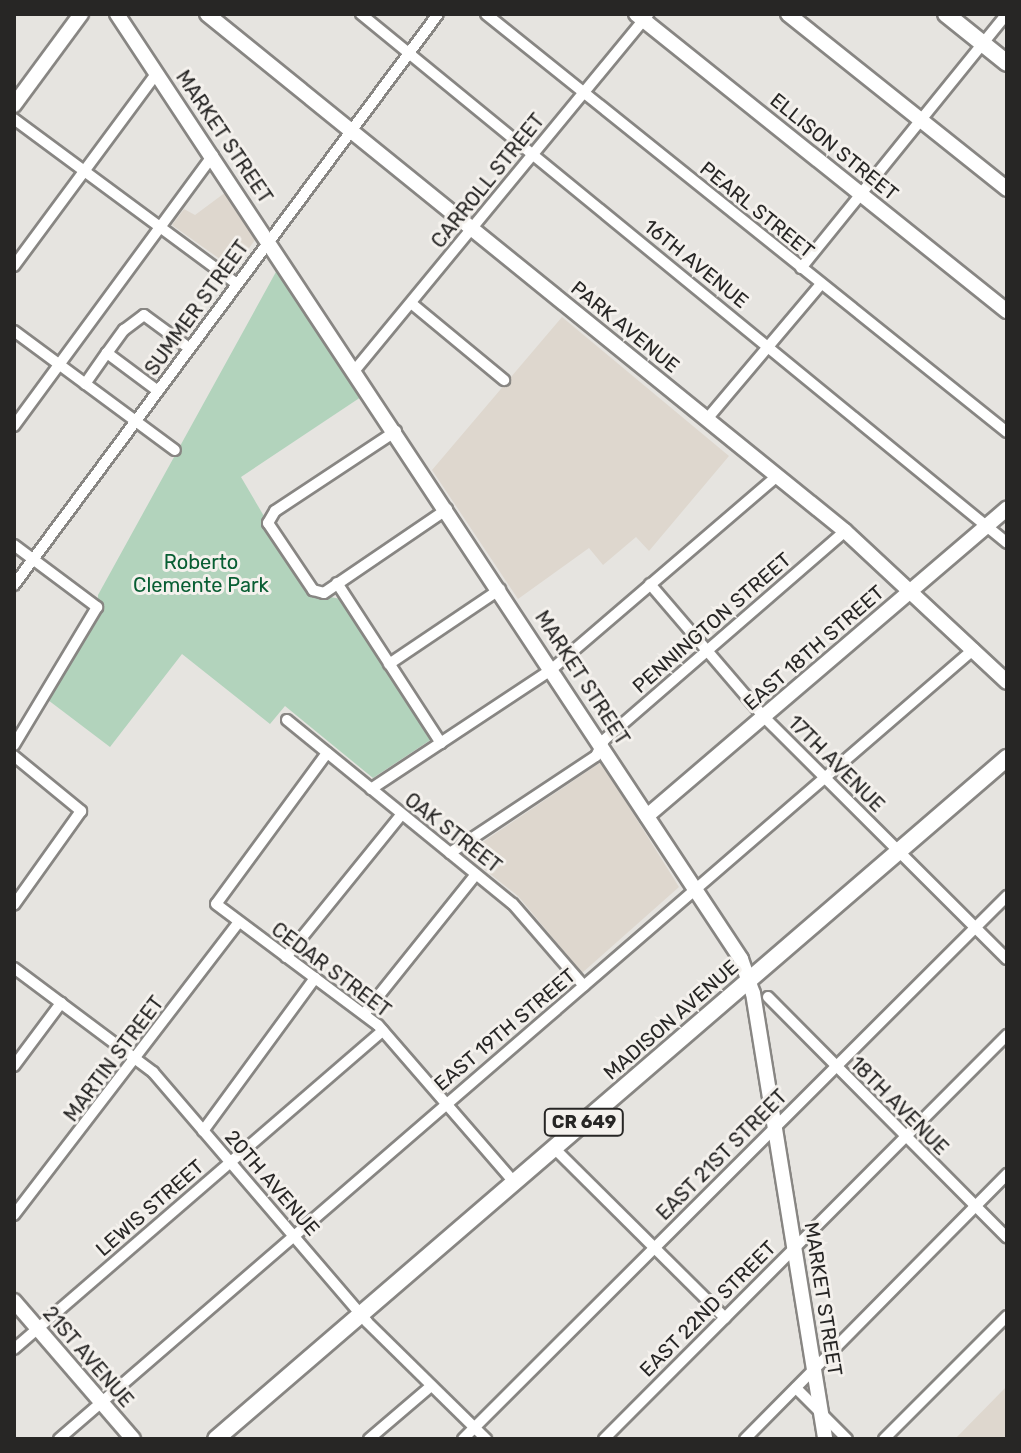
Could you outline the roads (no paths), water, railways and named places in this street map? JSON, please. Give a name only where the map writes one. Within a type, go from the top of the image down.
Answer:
[{"type":"main road","name":"MARKET STREET","points":[[117,14],[500,589],[749,979],[825,1439]]},
{"type":"main road","name":"PARK AVENUE","points":[[207,14],[845,531],[913,589],[1007,682]]},
{"type":"main road","points":[[788,14],[1007,189]]},
{"type":"main road","points":[[946,14],[1007,63]]},
{"type":"main road","points":[[14,105],[76,16]]},
{"type":"main road","name":"ELLISON STREET","points":[[642,16],[1007,311]]},
{"type":"main road","name":"EAST 18TH STREET","points":[[647,816],[1007,508]]},
{"type":"main road","name":"MADISON AVENUE","points":[[216,1439],[1007,758]]},
{"type":"main road","name":"21ST AVENUE","points":[[14,1301],[133,1439]]},
{"type":"street","name":"16TH AVENUE","points":[[361,14],[988,524],[1007,543]]},
{"type":"street","name":"SUMMER STREET","points":[[14,585],[438,14]]},
{"type":"street","name":"PEARL STREET","points":[[486,14],[1007,432]]},
{"type":"street","points":[[801,268],[1007,14]]},
{"type":"street","name":"CARROLL STREET","points":[[355,370],[642,16]]},
{"type":"street","points":[[14,266],[157,73]]},
{"type":"street","points":[[14,119],[237,284]]},
{"type":"street","points":[[14,426],[213,155]]},
{"type":"street","points":[[707,419],[821,284]]},
{"type":"street","points":[[411,303],[504,380]]},
{"type":"street","points":[[85,384],[139,314],[189,348]]},
{"type":"street","points":[[14,331],[175,450]]},
{"type":"street","points":[[107,353],[158,391]]},
{"type":"street","points":[[396,431],[268,519],[313,590],[324,593],[447,509]]},
{"type":"street","points":[[371,789],[552,669],[777,476]]},
{"type":"street","name":"PENNINGTON STREET","points":[[450,853],[596,756],[601,744],[845,531]]},
{"type":"street","points":[[14,545],[96,608],[14,745]]},
{"type":"street","points":[[337,583],[441,743]]},
{"type":"street","name":"17TH AVENUE","points":[[650,584],[764,717],[1007,959]]},
{"type":"street","points":[[389,664],[500,589]]},
{"type":"street","name":"EAST 19TH STREET","points":[[59,1439],[974,649]]},
{"type":"street","name":"OAK STREET","points":[[287,720],[513,904],[584,986]]},
{"type":"street","name":"CEDAR STREET","points":[[327,753],[215,901],[383,1031],[514,1182]]},
{"type":"street","points":[[14,756],[80,805],[14,905]]},
{"type":"street","points":[[286,957],[401,815]]},
{"type":"street","points":[[364,1014],[476,874]]},
{"type":"street","name":"EAST 21ST STREET","points":[[463,1439],[1007,896]]},
{"type":"street","name":"MARTIN STREET","points":[[14,1215],[138,1059],[239,922]]},
{"type":"street","name":"20TH AVENUE","points":[[14,968],[138,1059],[360,1314],[486,1439]]},
{"type":"street","points":[[203,1131],[315,978]]},
{"type":"street","name":"18TH AVENUE","points":[[768,997],[1007,1238]]},
{"type":"street","points":[[14,1066],[61,1003]]},
{"type":"street","name":"LEWIS STREET","points":[[14,1349],[383,1031]]},
{"type":"street","name":"EAST 22ND STREET","points":[[604,1439],[1007,1035]]},
{"type":"street","points":[[554,1148],[725,1318]]},
{"type":"street","points":[[745,1439],[1007,1174]]},
{"type":"street","points":[[884,1439],[1007,1316]]},
{"type":"street","points":[[369,1439],[431,1386]]},
{"type":"street","points":[[796,1388],[847,1439]]},
{"type":"park label","name":"Roberto Clemente Park","points":[[201,574]]}]
